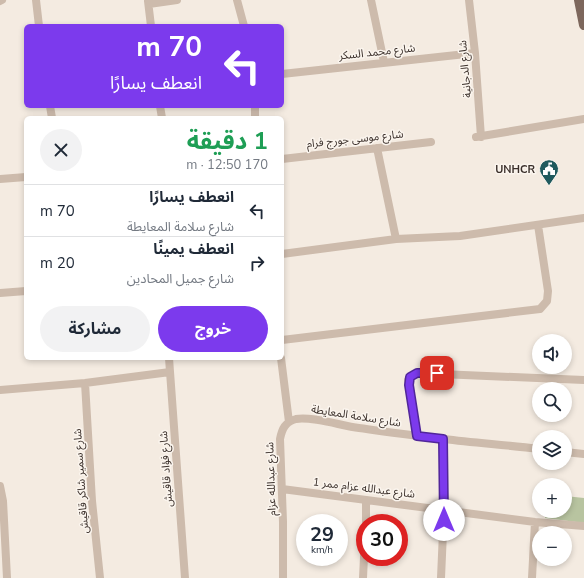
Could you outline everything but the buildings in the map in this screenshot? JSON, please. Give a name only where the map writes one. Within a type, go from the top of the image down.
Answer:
[{"type":"main road","points":[[581,2],[584,25]]},
{"type":"street","points":[[36,0],[39,24]]},
{"type":"street","points":[[151,24],[149,2],[177,0]]},
{"type":"street","points":[[237,0],[243,24]]},
{"type":"street","points":[[370,0],[384,62]]},
{"type":"street","name":"شارع الدجانية","points":[[469,0],[475,53],[479,137],[584,119]]},
{"type":"street","name":"شارع محمد السكر","points":[[284,74],[475,53]]},
{"type":"street","name":"شارع موسى جورج فرام","points":[[284,159],[431,142]]},
{"type":"street","points":[[377,148],[396,239]]},
{"type":"street","points":[[0,178],[24,177]]},
{"type":"street","points":[[284,254],[396,239],[460,236],[584,218]]},
{"type":"street","points":[[284,340],[540,309],[547,301],[548,291],[538,225]]},
{"type":"street","points":[[0,293],[24,291]]},
{"type":"street","name":"شارع فؤاد قاقيش","points":[[169,360],[185,578]]},
{"type":"street","points":[[281,360],[289,422]]},
{"type":"street","points":[[0,390],[85,383],[170,372]]},
{"type":"street","points":[[417,436],[408,380],[417,373],[584,380]]},
{"type":"street","name":"شارع سمير شاكر قاقيش","points":[[85,383],[92,501],[100,578]]},
{"type":"street","name":"شارع سلامة المعايطة","points":[[289,422],[301,419],[313,420],[354,428],[417,436],[532,447]]},
{"type":"street","name":"شارع عبدالله عزام","points":[[283,578],[284,522],[280,439],[281,431],[289,422]]},
{"type":"street","points":[[441,578],[444,509],[443,439]]},
{"type":"street","points":[[572,453],[584,454]]},
{"type":"street","points":[[0,486],[3,501],[7,578]]},
{"type":"street","name":"شارع عبدالله عزام ممر 1","points":[[282,489],[535,522],[584,526]]},
{"type":"street","points":[[366,500],[366,514]]},
{"type":"street","points":[[532,578],[535,522]]},
{"type":"street","points":[[363,578],[364,566]]},
{"type":"green space","points":[[572,497],[584,498],[584,523],[545,518],[572,518]]},
{"type":"place","name":"UNHCR","points":[[549,186]]},
{"type":"route","points":[[437,373],[417,373],[408,380],[417,436],[443,439],[444,520]]}]
